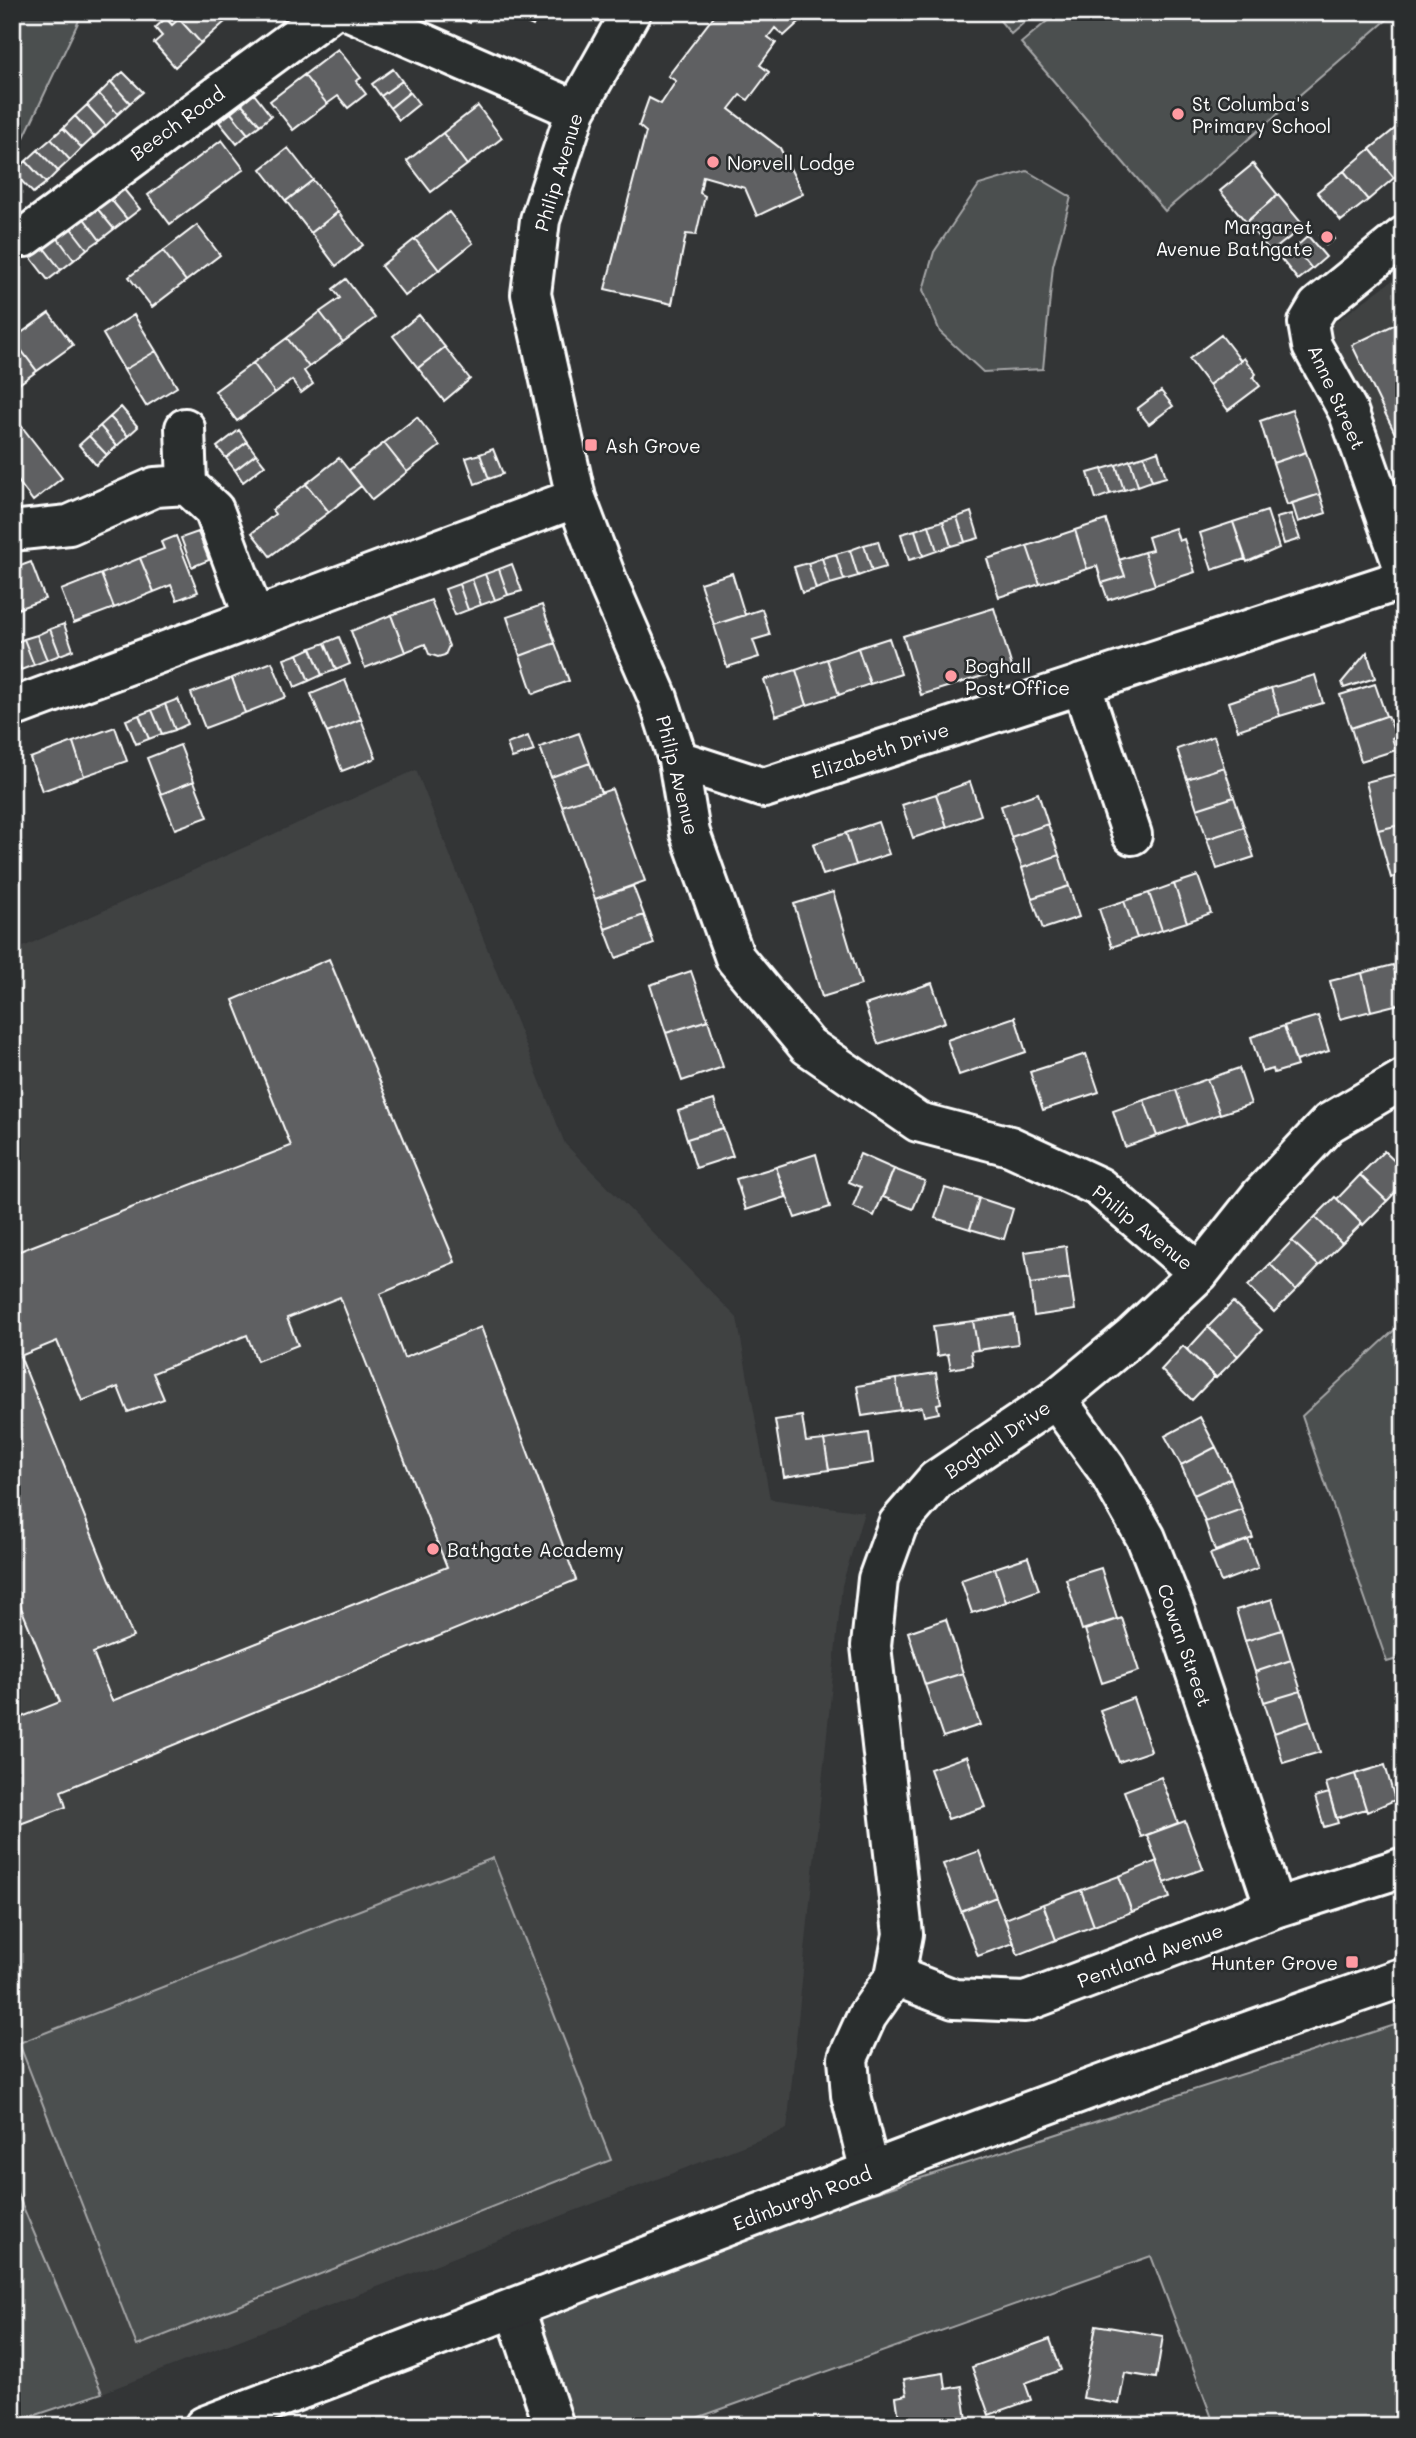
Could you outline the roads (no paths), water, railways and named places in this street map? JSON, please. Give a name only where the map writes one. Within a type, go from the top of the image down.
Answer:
[{"type":"street","name":"Beech Road","points":[[25,237],[330,12]]},
{"type":"street","points":[[352,12],[576,110]]},
{"type":"street","name":"Philip Avenue","points":[[631,12],[576,110],[540,220],[531,293],[576,498],[609,585],[658,698],[678,761],[690,833],[734,958],[808,1046],[918,1122],[1010,1146],[1099,1187],[1199,1273]]},
{"type":"street","name":"Anne Street","points":[[1404,236],[1318,306],[1308,323],[1312,346],[1348,411],[1404,569]]},
{"type":"street","points":[[185,428],[187,485],[214,510],[254,617]]},
{"type":"street","points":[[12,531],[69,525],[155,487],[187,485]]},
{"type":"street","points":[[12,708],[576,498]]},
{"type":"street","name":"Elizabeth Drive","points":[[678,761],[764,788],[1404,579]]},
{"type":"street","points":[[1081,684],[1132,836]]},
{"type":"street","name":"Boghall Drive","points":[[870,2172],[851,2095],[848,2058],[867,2016],[895,1976],[903,1934],[871,1646],[878,1579],[898,1524],[936,1480],[1056,1399],[1131,1337],[1199,1273],[1261,1195],[1329,1123],[1404,1079]]},
{"type":"street","name":"Cowan Street","points":[[1056,1399],[1106,1468],[1146,1538],[1176,1614],[1275,1908]]},
{"type":"street","name":"Pentland Avenue","points":[[895,1976],[954,1999],[1025,2002],[1275,1908],[1404,1867]]},
{"type":"street","name":"Edinburgh Road","points":[[204,2426],[870,2172],[1404,1977]]},
{"type":"street","points":[[515,2309],[554,2426]]},
{"type":"place","name":"St Columba's Primary School","points":[[1178,114]]},
{"type":"place","name":"Norvell Lodge","points":[[713,162]]},
{"type":"place","name":"Margaret Avenue Bathgate","points":[[1327,237]]},
{"type":"place","name":"Ash Grove","points":[[591,445]]},
{"type":"place","name":"Boghall Post Office","points":[[951,676]]},
{"type":"place","name":"Bathgate Academy","points":[[433,1549]]},
{"type":"place","name":"Hunter Grove","points":[[1352,1962]]}]
